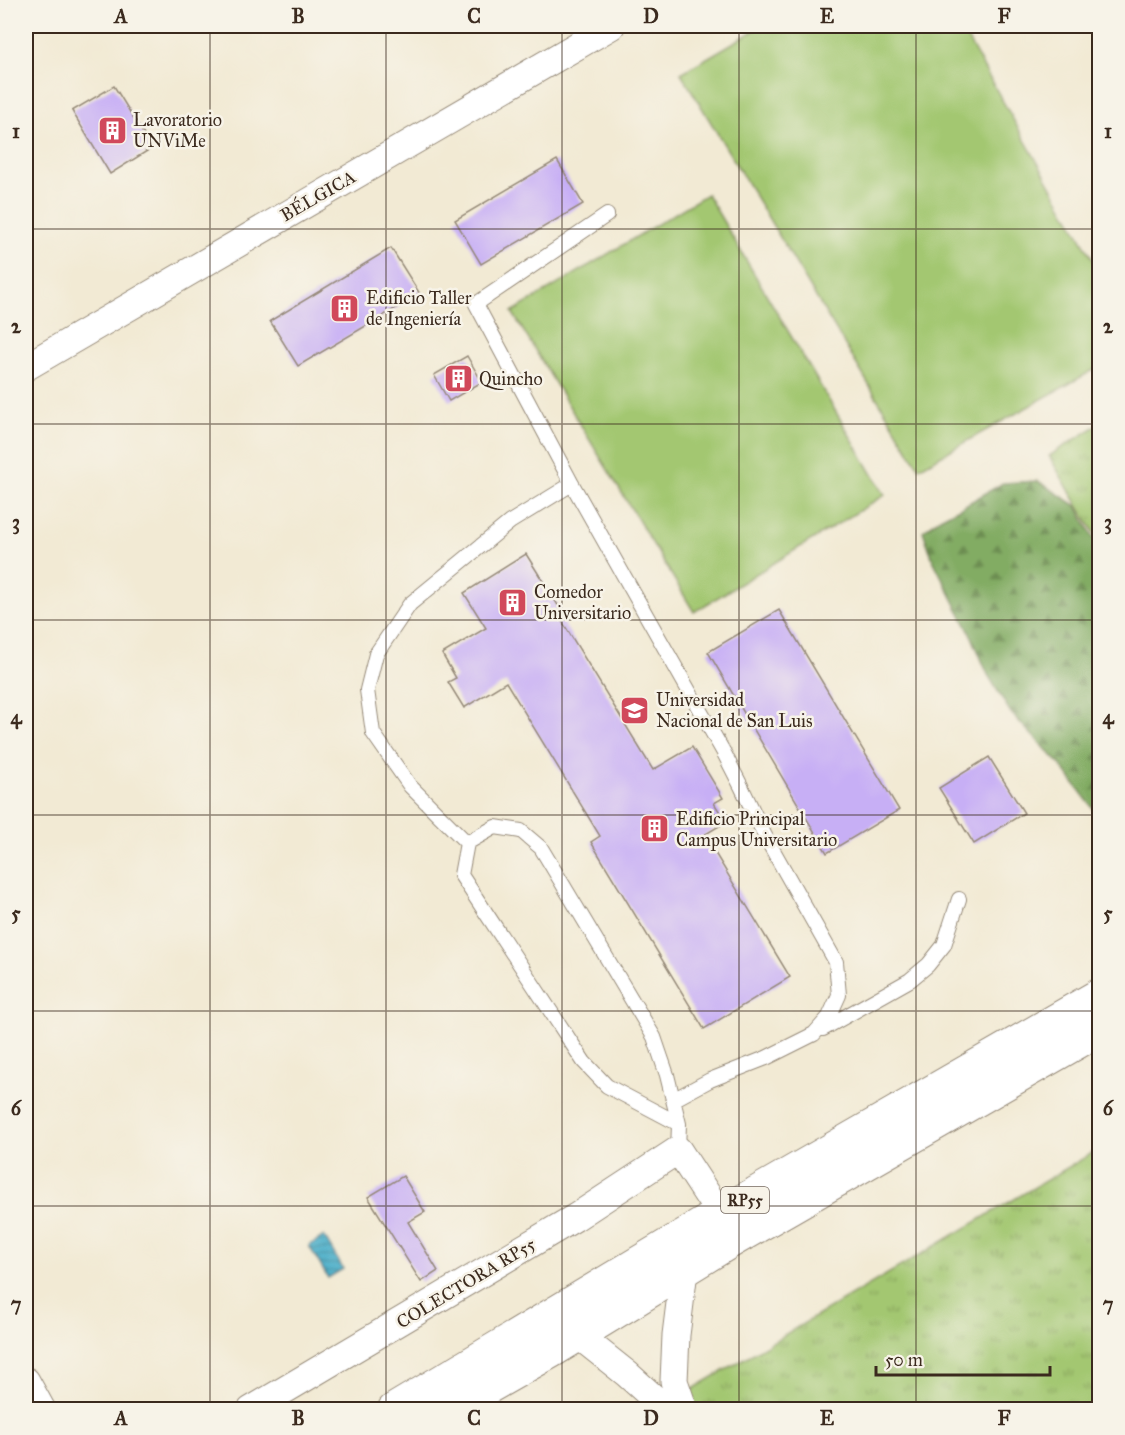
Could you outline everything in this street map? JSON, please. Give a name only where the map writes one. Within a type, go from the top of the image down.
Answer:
[{"type":"main road","name":"RP55","points":[[448,1410],[684,1271],[728,1226],[1100,995]]},
{"type":"main road","name":"RP55","points":[[394,1410],[728,1226],[1100,1029]]},
{"type":"street","name":"BÉLGICA","points":[[26,367],[611,26]]},
{"type":"street","points":[[678,1137],[728,1226]]},
{"type":"street","name":"COLECTORA RP55","points":[[251,1410],[576,1217],[678,1137]]},
{"type":"street","points":[[684,1271],[676,1335],[674,1381],[684,1410]]},
{"type":"street","points":[[578,1335],[667,1410]]},
{"type":"street","points":[[26,1381],[42,1410]]},
{"type":"lane","points":[[607,215],[476,304],[572,484],[718,743],[765,836],[836,962],[839,995],[829,1017],[814,1034]]},
{"type":"lane","points":[[467,843],[410,786],[372,733],[367,690],[376,654],[410,604],[510,522],[572,484]]},
{"type":"lane","points":[[495,827],[521,831],[541,848],[654,1037],[667,1075],[678,1137],[607,1086],[584,1062],[461,875],[467,843],[495,827]]},
{"type":"lane","points":[[673,1100],[710,1080],[766,1058],[814,1034],[910,980],[928,965],[944,945],[959,899]]},
{"type":"green space","points":[[762,26],[960,26],[1099,270],[1099,367],[919,468],[681,73]]},
{"type":"green space","points":[[707,194],[885,495],[694,612],[512,312]]},
{"type":"green space","points":[[1099,424],[1099,541],[1049,456]]},
{"type":"green space","points":[[1038,481],[1077,506],[1099,549],[1099,816],[1058,762],[1011,713],[988,675],[972,637],[933,560],[923,531],[940,518],[1003,483]]},
{"type":"green space","points":[[1099,1149],[1099,1409],[683,1410],[676,1399]]},
{"type":"water","points":[[324,1236],[343,1269],[328,1278],[309,1246]]},
{"type":"building","name":"Lavoratorio UNViMe","points":[[114,86],[152,148],[110,174],[72,111]]},
{"type":"building","points":[[557,160],[583,204],[481,264],[455,220]]},
{"type":"building","name":"Edificio Taller de Ingeniería","points":[[391,248],[420,294],[298,366],[270,321]]},
{"type":"building","name":"Quincho","points":[[467,356],[482,382],[449,401],[434,375]]},
{"type":"building","name":"Edificio Principal Campus Universitario","points":[[526,554],[561,610],[557,613],[653,770],[692,747],[723,798],[714,803],[726,822],[704,835],[790,977],[704,1029],[591,842],[600,836],[506,682],[464,708],[448,682],[456,678],[442,654],[486,628],[464,593]]},
{"type":"building","points":[[779,610],[899,810],[827,853],[708,652]]},
{"type":"building","points":[[989,757],[1024,813],[974,844],[939,788]]},
{"type":"building","points":[[403,1176],[425,1212],[408,1222],[438,1271],[421,1282],[368,1197]]},
{"type":"place","name":"Lavoratorio UNViMe","points":[[112,130]]},
{"type":"place","name":"Edificio Taller de Ingeniería","points":[[345,308]]},
{"type":"place","name":"Quincho","points":[[458,379]]},
{"type":"place","name":"Comedor Universitario","points":[[513,602]]},
{"type":"place","name":"Universidad Nacional de San Luis","points":[[635,710]]},
{"type":"place","name":"Edificio Principal Campus Universitario","points":[[655,829]]}]
